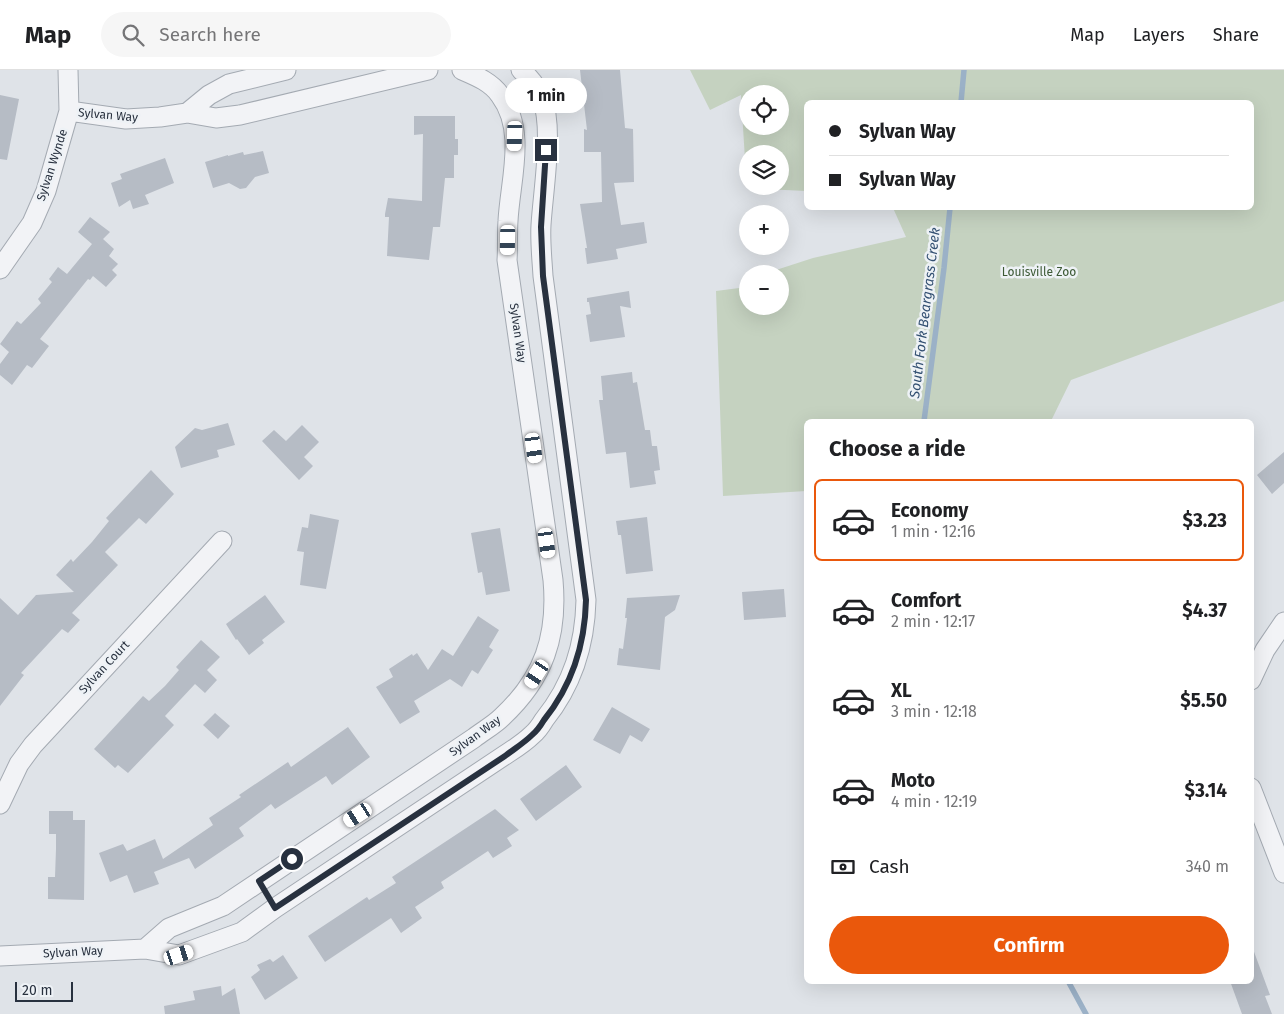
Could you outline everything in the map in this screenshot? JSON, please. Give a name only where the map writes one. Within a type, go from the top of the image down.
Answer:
[{"type":"street","name":"Sylvan Way","points":[[68,70],[69,111],[126,119],[187,113],[216,118],[240,115],[428,70]]},
{"type":"street","points":[[187,113],[209,95],[229,84],[286,70]]},
{"type":"street","name":"Sylvan Way","points":[[145,949],[169,928],[223,906],[502,717],[528,688],[547,653],[555,606],[553,580],[507,260],[508,221],[515,136],[508,108],[499,93],[487,82],[462,70]]},
{"type":"street","name":"Sylvan Way","points":[[0,956],[145,949],[179,955],[242,932],[533,735],[558,702],[575,666],[584,632],[586,600],[543,276],[541,227],[546,166],[546,117],[542,98],[530,79],[521,70]]},
{"type":"street","name":"Sylvan Wynde","points":[[0,269],[32,223],[46,191],[69,111]]},
{"type":"street","points":[[514,164],[546,166]]},
{"type":"street","name":"Sylvan Court","points":[[0,804],[19,764],[33,744],[222,541]]},
{"type":"street","points":[[1254,674],[1265,650],[1284,622]]},
{"type":"street","points":[[1254,796],[1284,873]]},
{"type":"street","points":[[259,881],[275,908]]},
{"type":"green space","name":"Louisville Zoo","points":[[690,70],[1284,70],[1284,301],[1071,380],[1052,419],[804,419],[804,491],[723,496],[716,291],[739,288],[739,315],[789,315],[789,266],[813,258],[906,237],[894,210],[1254,210],[1254,100],[804,100],[804,191],[789,190],[789,145],[744,145],[743,135],[789,135],[789,85],[739,85],[739,96],[710,110]]},
{"type":"building","points":[[580,70],[620,70],[625,128],[633,129],[634,182],[614,183],[621,225],[644,222],[647,243],[616,249],[618,259],[587,264],[585,248],[587,248],[580,204],[602,202],[601,152],[584,152],[584,129],[587,130]]},
{"type":"building","points":[[0,95],[19,99],[7,160],[0,159]]},
{"type":"building","points":[[414,116],[455,116],[455,139],[458,139],[458,155],[454,155],[454,178],[445,178],[440,227],[433,227],[429,260],[387,256],[389,217],[385,217],[385,214],[388,198],[422,201],[423,134],[414,135]]},
{"type":"building","points":[[263,151],[269,173],[255,177],[246,188],[240,189],[229,183],[213,188],[205,162],[243,152],[244,155]]},
{"type":"building","points":[[165,158],[174,183],[145,195],[149,204],[133,209],[130,200],[119,207],[111,183],[122,179],[120,174]]},
{"type":"building","points":[[90,217],[110,232],[103,239],[114,249],[109,256],[118,264],[112,270],[117,275],[106,287],[93,276],[90,280],[88,279],[40,339],[49,346],[32,368],[27,365],[12,385],[0,375],[0,364],[9,352],[0,344],[17,321],[21,324],[41,303],[38,299],[52,282],[49,279],[58,267],[67,274],[92,244],[78,232]]},
{"type":"building","points":[[629,291],[631,308],[620,306],[625,337],[590,342],[586,315],[591,314],[587,298]]},
{"type":"building","points":[[632,372],[633,383],[637,382],[645,430],[650,430],[652,446],[657,446],[660,470],[654,471],[656,484],[630,488],[626,452],[606,454],[599,400],[603,400],[601,376]]},
{"type":"building","points":[[228,423],[235,445],[217,450],[219,457],[181,468],[175,447],[195,428],[202,430]]},
{"type":"building","points":[[302,425],[319,442],[304,457],[313,466],[299,480],[262,441],[274,430],[286,441]]},
{"type":"building","points":[[1284,452],[1284,483],[1272,494],[1257,475]]},
{"type":"building","points":[[151,470],[174,494],[146,524],[139,518],[105,552],[118,565],[72,613],[80,620],[68,633],[62,629],[21,673],[24,675],[0,706],[0,598],[18,615],[36,595],[74,592],[56,575],[71,559],[73,562],[92,542],[109,521],[106,518]]},
{"type":"building","points":[[310,514],[339,520],[326,589],[300,585],[304,552],[297,551],[302,527],[308,528]]},
{"type":"building","points":[[647,517],[653,571],[626,574],[621,535],[618,535],[616,521]]},
{"type":"building","points":[[500,528],[510,591],[486,595],[482,572],[478,573],[471,533]]},
{"type":"building","points":[[784,589],[786,617],[744,620],[742,592]]},
{"type":"building","points":[[265,595],[285,622],[262,640],[264,643],[249,655],[236,640],[226,624]]},
{"type":"building","points":[[680,595],[675,610],[665,617],[660,670],[617,665],[619,648],[623,649],[627,618],[625,618],[627,598]]},
{"type":"building","points":[[478,616],[499,630],[489,647],[493,650],[478,674],[472,670],[462,687],[450,679],[414,701],[420,712],[400,724],[376,687],[393,677],[389,669],[412,654],[413,656],[417,653],[428,670],[442,649],[453,656]]},
{"type":"building","points":[[201,640],[220,657],[207,670],[217,680],[205,693],[195,684],[165,716],[174,725],[128,773],[118,765],[115,768],[94,749],[143,696],[149,701],[165,686],[179,670],[176,667]]},
{"type":"building","points":[[612,707],[650,729],[642,742],[630,735],[620,754],[593,740]]},
{"type":"building","points":[[215,713],[230,726],[218,739],[203,725]]},
{"type":"building","points":[[348,727],[370,757],[332,785],[326,776],[275,809],[271,804],[239,828],[244,836],[195,869],[189,858],[154,872],[159,884],[134,893],[127,875],[110,882],[99,853],[123,844],[127,851],[155,839],[163,859],[213,825],[209,818],[241,797],[239,795],[288,762],[291,767]]},
{"type":"building","points":[[566,765],[582,787],[536,821],[520,799]]},
{"type":"building","points":[[495,809],[519,830],[507,838],[512,846],[493,858],[488,851],[441,882],[444,888],[415,907],[422,918],[401,933],[391,918],[325,962],[308,936],[367,897],[369,900],[396,883],[392,877]]},
{"type":"building","points":[[49,811],[73,811],[73,820],[85,820],[84,900],[48,899],[48,877],[55,877],[56,849],[56,834],[49,834]]},
{"type":"building","points":[[1254,952],[1270,995],[1265,996],[1272,1014],[1242,1014],[1231,984],[1254,984]]},
{"type":"building","points":[[283,955],[298,978],[265,1000],[251,977],[260,970],[257,965],[270,959],[273,962]]},
{"type":"building","points":[[221,986],[222,996],[235,988],[240,1014],[165,1014],[164,1006],[195,1000],[193,991]]},
{"type":"waterway","name":"South Fork Beargrass Creek","points":[[961,100],[964,70]]},
{"type":"waterway","name":"South Fork Beargrass Creek","points":[[924,419],[950,210]]},
{"type":"waterway","name":"South Fork Beargrass Creek","points":[[1070,984],[1086,1014]]},
{"type":"route","points":[[292,859],[259,881],[275,908],[505,756],[533,735],[558,702],[575,666],[586,624],[586,600],[543,276],[541,227],[546,150]]}]
